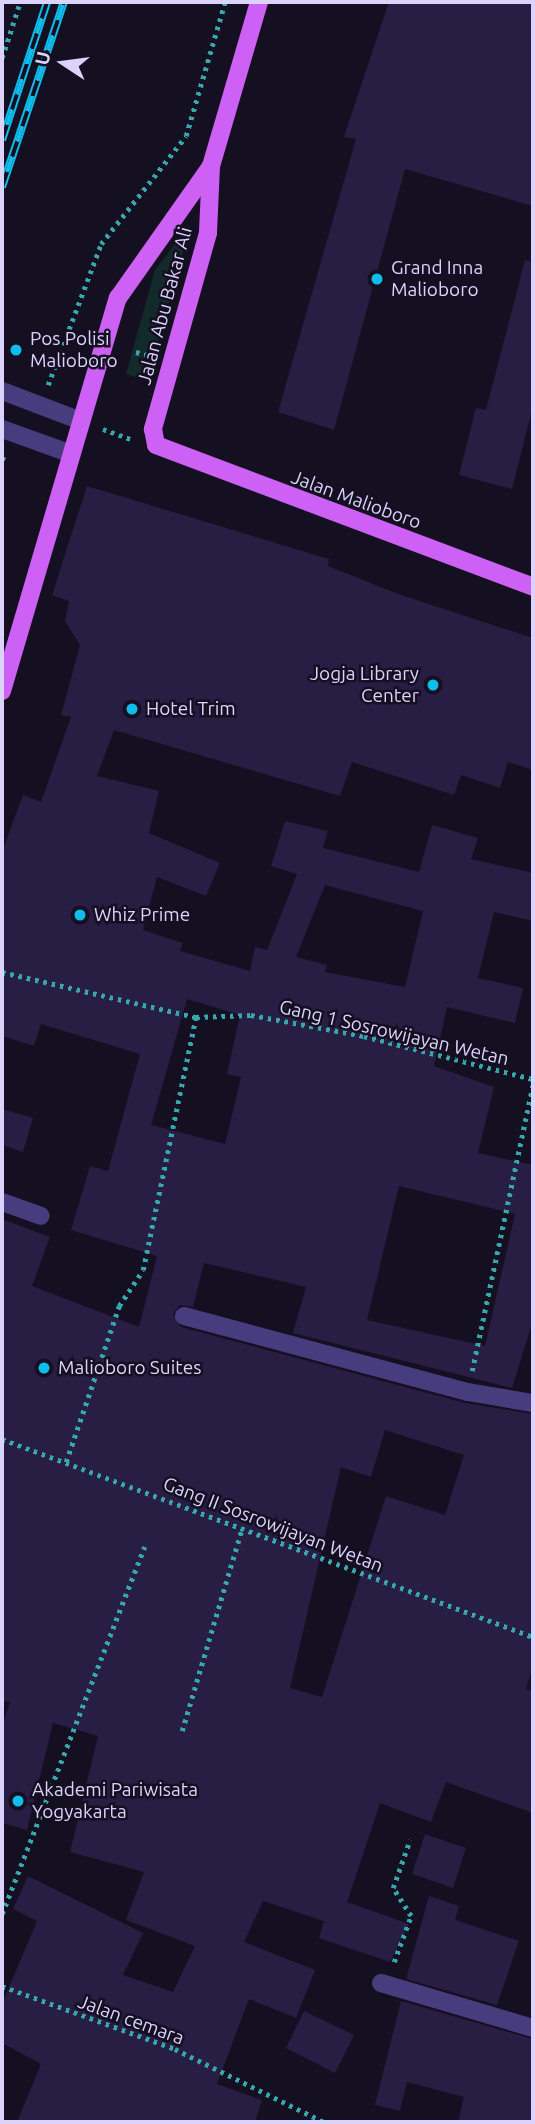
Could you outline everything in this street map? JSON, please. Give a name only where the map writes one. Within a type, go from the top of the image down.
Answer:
[{"type":"main road","name":"Jalan Abu Bakar Ali","points":[[164,452],[153,429],[208,233],[211,166],[259,2]]},
{"type":"main road","name":"Jalan Abu Bakar Ali","points":[[2,691],[118,298],[211,166]]},
{"type":"main road","name":"Jalan Malioboro","points":[[164,452],[533,587]]},
{"type":"street","points":[[2,391],[81,421]]},
{"type":"street","points":[[2,429],[72,454]]},
{"type":"street","points":[[2,1202],[41,1216]]},
{"type":"street","points":[[184,1317],[468,1392],[533,1403]]},
{"type":"street","points":[[384,1983],[533,2028]]},
{"type":"path","points":[[2,58],[20,2]]},
{"type":"path","points":[[41,405],[100,244],[186,136],[225,2]]},
{"type":"path","points":[[81,421],[164,452]]},
{"type":"path","name":"Gang 1 Sosrowijayan Wetan","points":[[2,972],[197,1017],[251,1015],[364,1036],[533,1081]]},
{"type":"path","points":[[66,1462],[119,1306],[143,1270],[197,1017]]},
{"type":"path","points":[[468,1392],[533,1081]]},
{"type":"path","name":"Gang II Sosrowijayan Wetan","points":[[2,1439],[533,1637]]},
{"type":"path","points":[[182,1731],[242,1528]]},
{"type":"path","points":[[2,1913],[144,1547]]},
{"type":"path","points":[[384,1983],[411,1916],[393,1888],[410,1840]]},
{"type":"path","name":"Jalan cemara","points":[[2,1986],[175,2049],[324,2122]]},
{"type":"green space","points":[[190,225],[148,381],[126,374],[155,270]]},
{"type":"building","points":[[389,2],[533,2],[533,206],[405,169],[334,430],[278,412],[356,139],[344,137]]},
{"type":"building","points":[[525,260],[533,262],[533,406],[512,489],[459,475],[476,408],[486,410]]},
{"type":"building","points":[[87,486],[329,559],[328,566],[398,594],[533,638],[533,770],[508,762],[500,788],[461,775],[454,795],[352,762],[340,796],[114,730],[97,776],[159,791],[149,833],[220,863],[206,896],[157,877],[143,930],[183,943],[180,951],[250,971],[255,947],[267,950],[297,874],[271,866],[285,821],[328,831],[323,848],[419,872],[432,825],[478,838],[471,859],[533,873],[533,921],[494,912],[478,978],[523,988],[515,1023],[447,1007],[434,1066],[494,1087],[478,1153],[533,1165],[533,1320],[512,1388],[293,1333],[306,1287],[204,1263],[193,1307],[180,1305],[173,1314],[181,1327],[465,1403],[533,1414],[533,1666],[526,1689],[533,1691],[533,1813],[446,1782],[431,1822],[380,1803],[347,1902],[409,1924],[390,1962],[319,1938],[324,1921],[263,1901],[244,1942],[315,1970],[296,2018],[249,1999],[217,2084],[262,2100],[255,2122],[17,2122],[41,2064],[2,2043],[2,2004],[37,1921],[13,1909],[28,1876],[143,1933],[123,1975],[173,1992],[195,1946],[126,1920],[144,1872],[70,1852],[98,1736],[53,1723],[27,1830],[2,1823],[2,1727],[10,1702],[2,1701],[2,1219],[50,1237],[32,1286],[139,1327],[157,1256],[71,1230],[90,1166],[108,1171],[140,1054],[41,1024],[34,1046],[2,1036],[2,852],[23,795],[41,802],[71,717],[61,715],[80,645],[65,621],[69,601],[52,595]],"holes":[[[325,885],[423,911],[405,987],[325,972],[327,965],[296,957]],[[187,999],[240,1015],[227,1074],[241,1077],[225,1144],[151,1125]],[[399,1186],[515,1214],[485,1346],[367,1320]],[[385,1430],[464,1455],[445,1515],[386,1496],[322,1697],[290,1688],[341,1467],[371,1477]]]},
{"type":"building","points":[[2,1109],[33,1118],[23,1152],[2,1145]]},
{"type":"building","points":[[425,1834],[466,1848],[453,1888],[412,1874]]},
{"type":"building","points":[[429,1896],[459,1906],[455,1920],[519,1941],[497,2005],[406,1979]]},
{"type":"building","points":[[401,2001],[533,2039],[533,2122],[458,2122],[464,2097],[407,2082],[400,2111],[375,2105]]},
{"type":"building","points":[[304,2011],[354,2035],[335,2073],[286,2048]]},
{"type":"railway","points":[[2,140],[47,2]]},
{"type":"railway","points":[[2,187],[64,2]]},
{"type":"place","name":"Grand Inna Malioboro","points":[[377,279]]},
{"type":"place","name":"Pos Polisi Malioboro","points":[[16,350]]},
{"type":"place","name":"Jogja Library Center","points":[[433,685]]},
{"type":"place","name":"Hotel Trim","points":[[132,709]]},
{"type":"place","name":"Whiz Prime","points":[[80,915]]},
{"type":"place","name":"Malioboro Suites","points":[[44,1368]]},
{"type":"place","name":"Akademi Pariwisata Yogyakarta","points":[[18,1801]]}]
